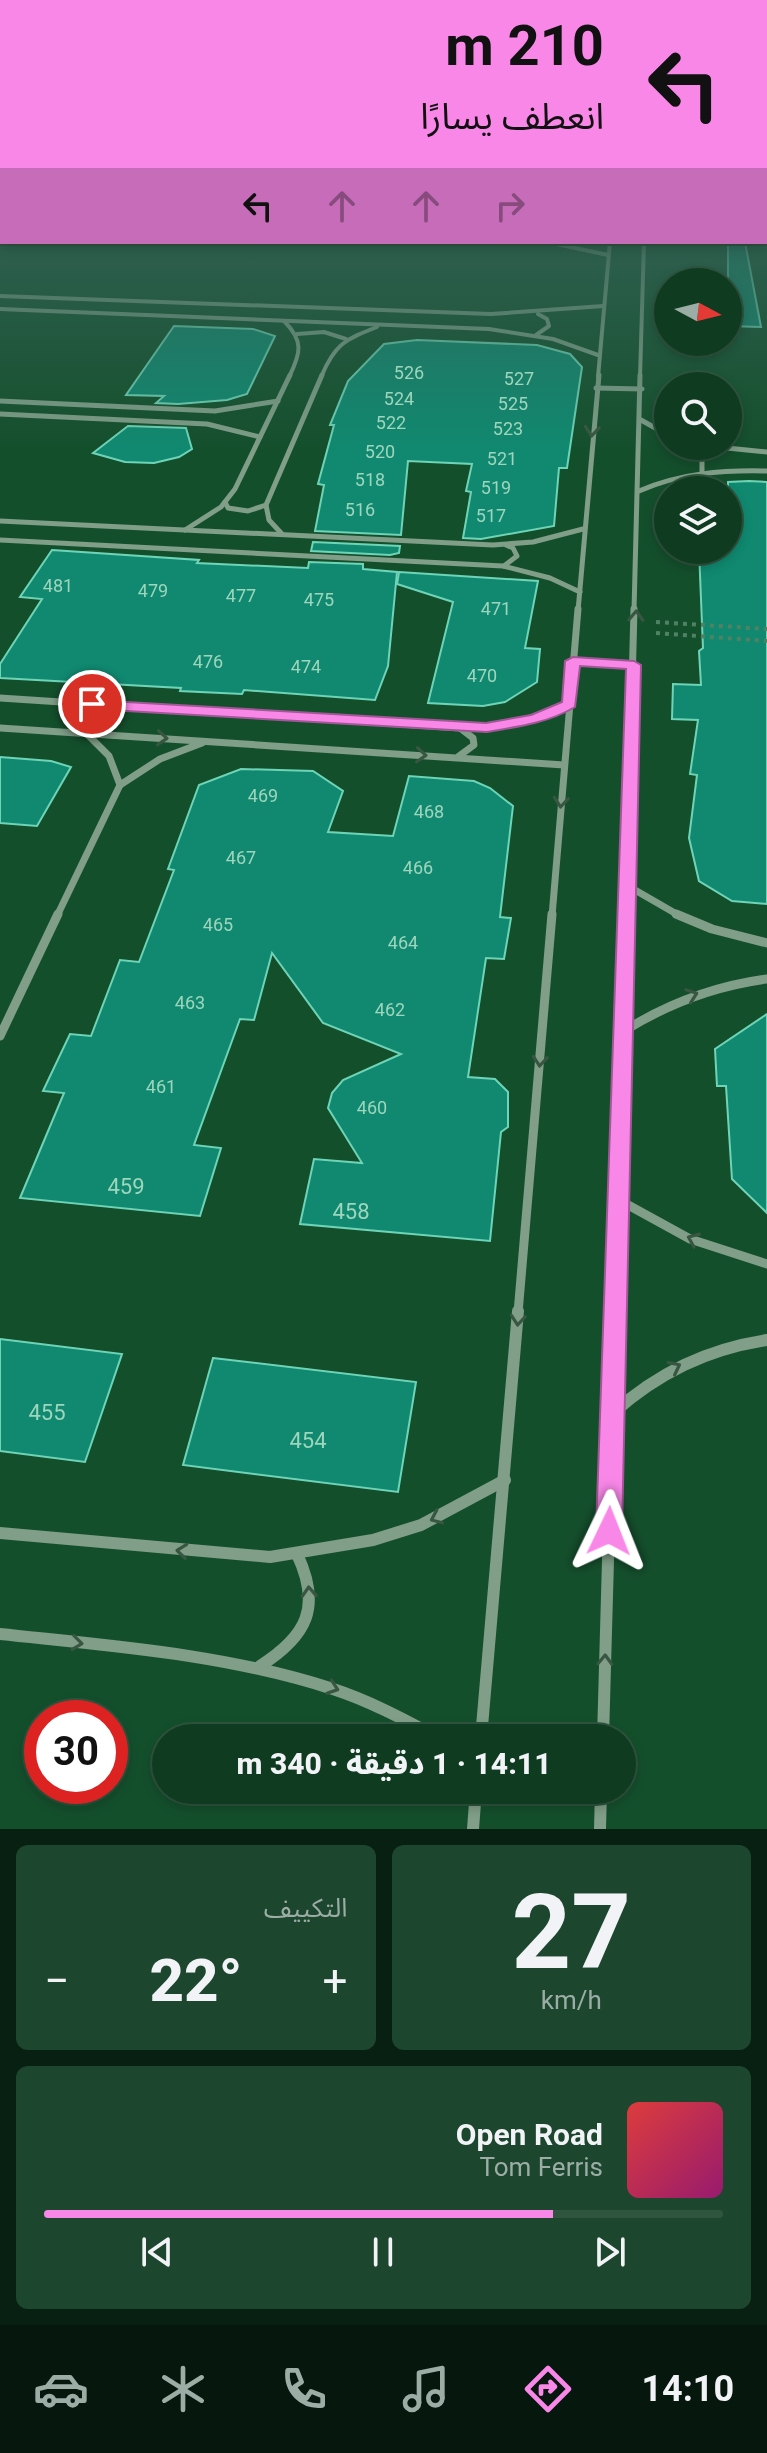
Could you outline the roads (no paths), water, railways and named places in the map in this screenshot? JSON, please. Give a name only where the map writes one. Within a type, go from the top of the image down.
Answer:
[{"type":"street","points":[[482,1724],[605,281]]},
{"type":"street","points":[[603,1724],[643,281]]},
{"type":"street","points":[[0,296],[491,314],[603,306]]},
{"type":"street","points":[[0,309],[489,329],[535,335],[598,355]]},
{"type":"street","points":[[535,313],[549,323],[546,329],[535,335]]},
{"type":"street","points":[[185,530],[225,502],[301,353],[297,334],[283,321]]},
{"type":"street","points":[[283,535],[269,520],[266,505],[331,354],[346,339],[386,325]]},
{"type":"street","points":[[297,334],[324,332],[346,339]]},
{"type":"street","points":[[596,388],[642,389]]},
{"type":"street","points":[[0,401],[215,411],[278,401]]},
{"type":"street","points":[[207,424],[216,419],[215,411]]},
{"type":"street","points":[[0,414],[207,424],[260,437]]},
{"type":"street","points":[[641,420],[654,427]]},
{"type":"street","points":[[742,450],[767,452]]},
{"type":"street","points":[[702,472],[703,460]]},
{"type":"street","points":[[639,491],[702,472],[767,471]]},
{"type":"street","points":[[225,502],[228,508],[242,511],[257,510],[266,505]]},
{"type":"street","points":[[0,521],[506,544],[551,539],[583,529]]},
{"type":"street","points":[[0,540],[503,566],[550,578],[580,592]]},
{"type":"street","points":[[503,566],[517,556],[513,548],[506,544]]},
{"type":"street","points":[[573,661],[634,665]]},
{"type":"street","points":[[0,698],[460,728],[522,722],[554,713],[569,704]]},
{"type":"street","points":[[0,728],[564,765]]},
{"type":"street","points":[[455,757],[474,745],[469,732],[460,728]]},
{"type":"street","points":[[86,733],[109,756],[120,785]]},
{"type":"street","points":[[0,1036],[120,785],[160,759],[207,741]]},
{"type":"street","points":[[628,886],[676,916],[707,928],[767,943]]},
{"type":"street","points":[[624,1031],[670,1003],[694,993],[767,979]]},
{"type":"street","points":[[619,1200],[690,1239],[767,1264]]},
{"type":"street","points":[[613,1413],[641,1386],[678,1365],[718,1349],[767,1340]]},
{"type":"street","points":[[0,1533],[227,1556],[270,1557],[373,1540],[421,1525],[505,1480]]},
{"type":"street","points":[[259,1667],[293,1644],[310,1610],[309,1580],[297,1554]]},
{"type":"street","points":[[0,1634],[259,1667],[350,1694],[411,1724]]},
{"type":"street","points":[[473,1829],[475,1804]]},
{"type":"street","points":[[600,1829],[601,1804]]}]
